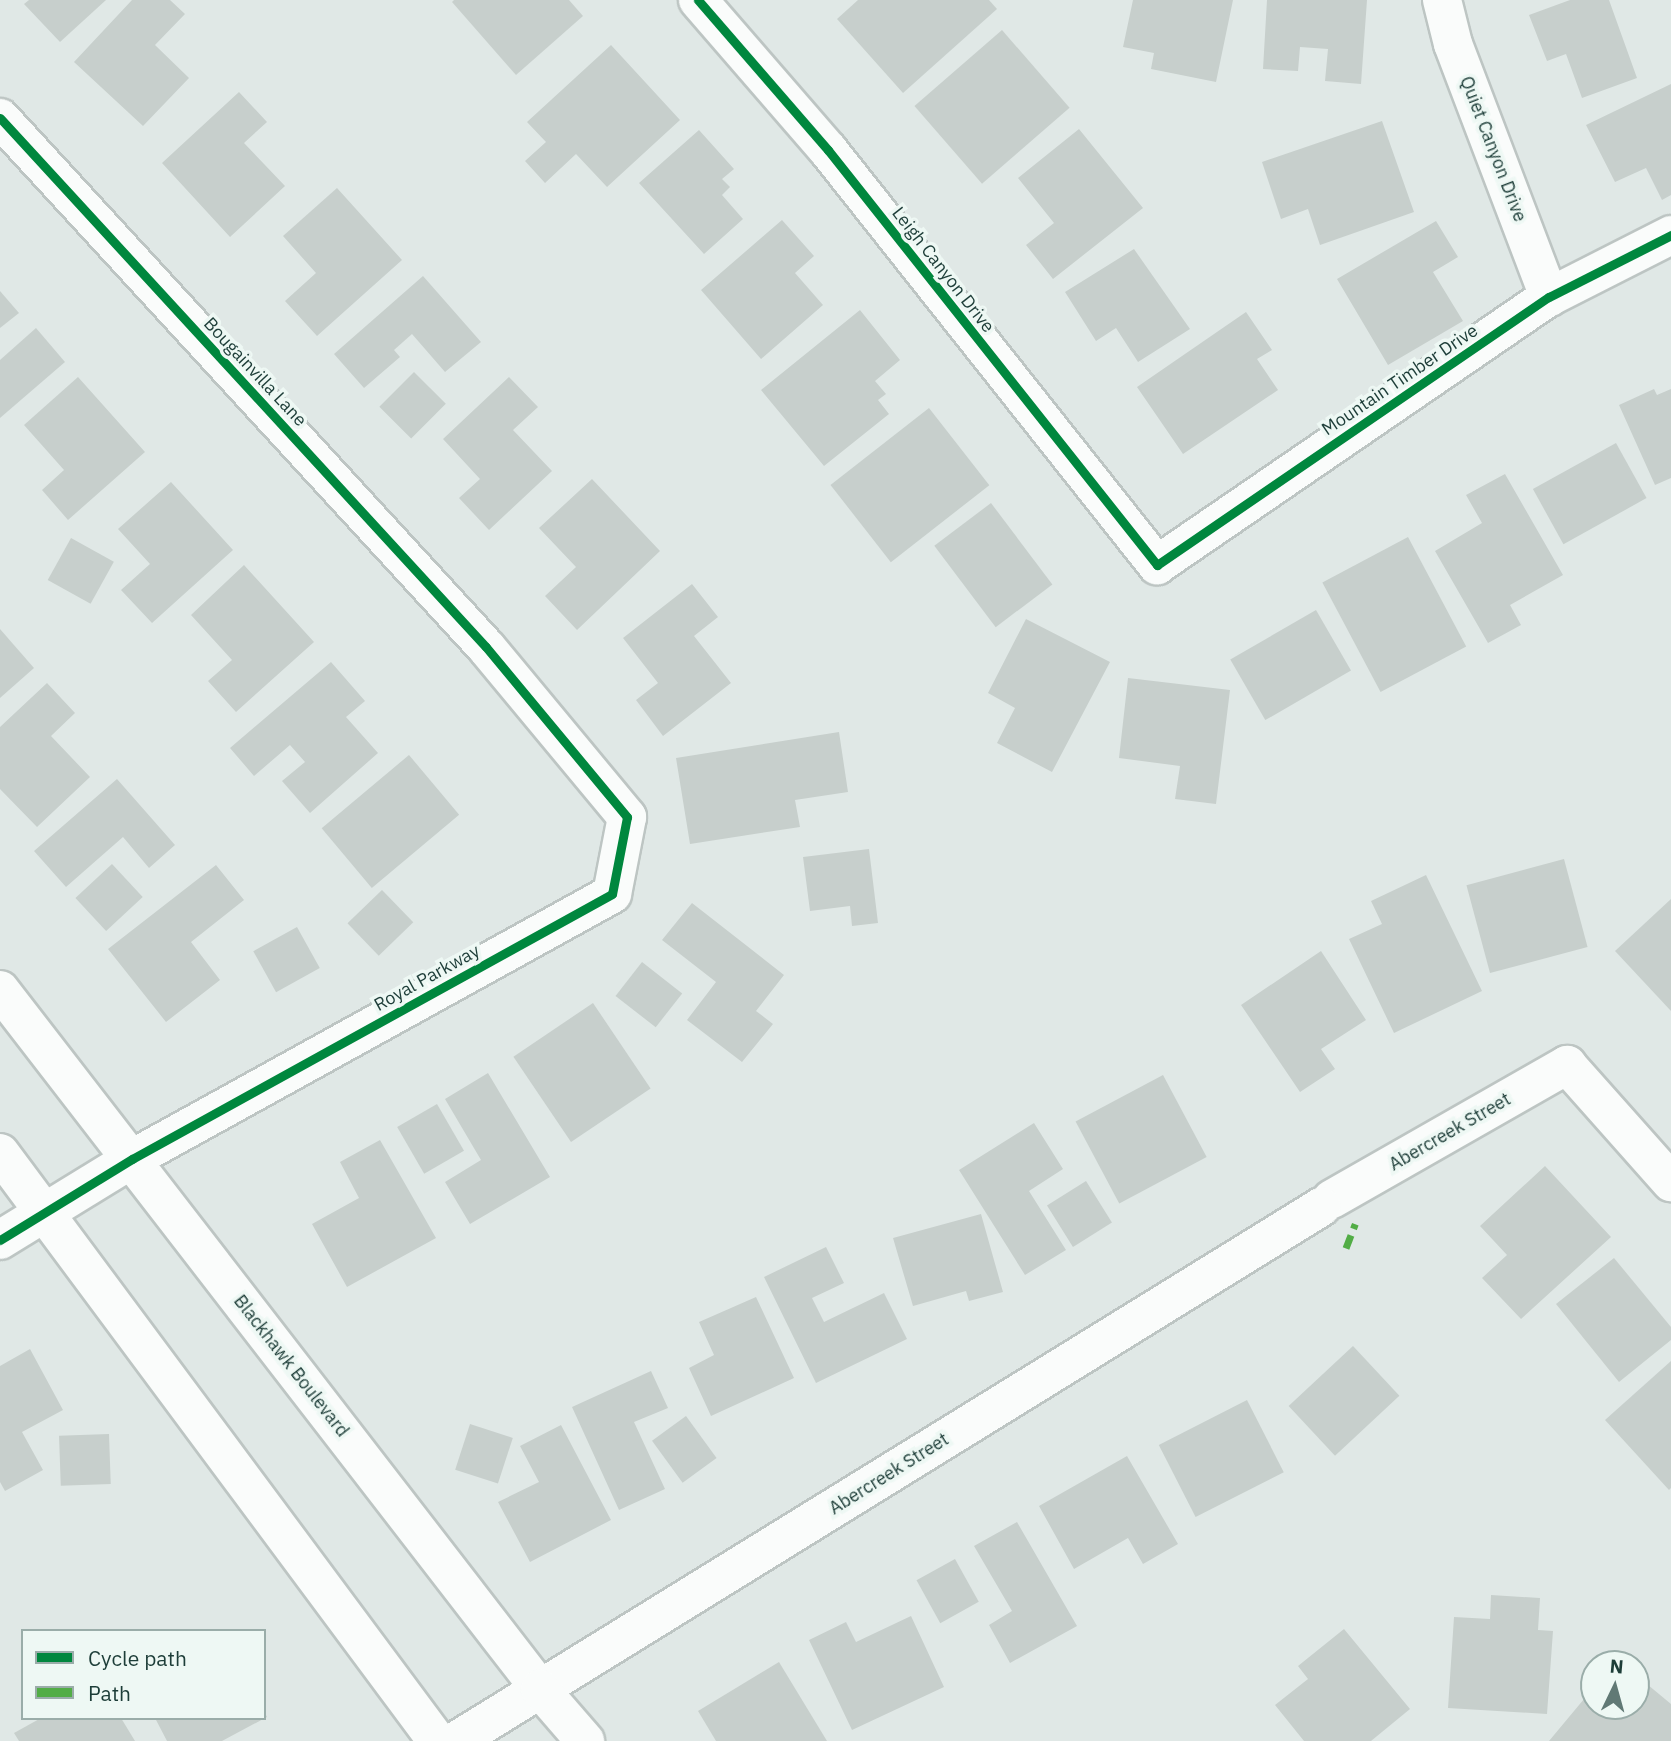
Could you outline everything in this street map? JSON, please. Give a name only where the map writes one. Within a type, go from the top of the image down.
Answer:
[{"type":"street","name":"Leigh Canyon Drive","points":[[698,0],[828,150],[1157,565]]},
{"type":"street","name":"Quiet Canyon Drive","points":[[1442,0],[1452,44],[1549,297]]},
{"type":"street","name":"Bougainvilla Lane","points":[[0,118],[486,648]]},
{"type":"street","name":"Mountain Timber Drive","points":[[1157,565],[1549,297],[1671,235]]},
{"type":"street","name":"Royal Parkway","points":[[0,1240],[132,1160],[612,894],[627,817],[486,648]]},
{"type":"street","name":"Blackhawk Boulevard","points":[[0,990],[540,1689],[585,1741]]},
{"type":"street","name":"Abercreek Street","points":[[456,1741],[1327,1203],[1567,1065],[1671,1182]]},
{"type":"street","points":[[0,1153],[437,1741]]},
{"type":"building","points":[[29,0],[106,0],[60,42],[24,4]]},
{"type":"building","points":[[132,0],[170,0],[185,14],[155,45],[189,78],[143,126],[74,62]]},
{"type":"building","points":[[569,0],[583,16],[516,75],[452,2]]},
{"type":"building","points":[[858,0],[989,0],[997,9],[903,93],[837,19]]},
{"type":"building","points":[[1133,0],[1233,0],[1216,82],[1151,69],[1154,53],[1123,47]]},
{"type":"building","points":[[1267,0],[1367,0],[1361,84],[1325,81],[1328,49],[1300,47],[1298,71],[1263,69]]},
{"type":"building","points":[[1570,0],[1609,0],[1637,78],[1582,98],[1566,54],[1547,61],[1529,15]]},
{"type":"building","points":[[1002,30],[1070,108],[982,184],[914,106]]},
{"type":"building","points":[[611,45],[680,120],[607,187],[576,154],[545,183],[525,161],[546,142],[527,122]]},
{"type":"building","points":[[1671,84],[1671,195],[1662,200],[1646,168],[1615,182],[1586,125]]},
{"type":"building","points":[[239,92],[267,122],[244,143],[285,186],[230,237],[162,163]]},
{"type":"building","points":[[1382,121],[1414,212],[1320,245],[1308,209],[1281,219],[1262,162]]},
{"type":"building","points":[[1079,129],[1143,208],[1053,279],[1026,245],[1054,223],[1018,178]]},
{"type":"building","points":[[699,130],[734,169],[722,179],[730,187],[722,195],[743,219],[704,254],[639,183]]},
{"type":"building","points":[[337,188],[402,260],[317,336],[285,301],[316,273],[283,236]]},
{"type":"building","points":[[782,220],[814,256],[795,273],[823,305],[761,359],[701,290]]},
{"type":"building","points":[[1436,221],[1458,257],[1433,272],[1463,321],[1388,365],[1337,279]]},
{"type":"building","points":[[1134,249],[1190,329],[1138,362],[1116,328],[1096,341],[1065,292]]},
{"type":"building","points":[[423,276],[481,342],[445,372],[412,334],[394,350],[400,357],[364,388],[334,354]]},
{"type":"building","points":[[0,291],[19,313],[0,328]]},
{"type":"building","points":[[860,310],[900,360],[875,381],[886,394],[878,400],[889,414],[824,466],[761,390]]},
{"type":"building","points":[[1246,312],[1272,350],[1257,359],[1278,390],[1183,454],[1137,387]]},
{"type":"building","points":[[36,328],[65,362],[0,418],[0,360]]},
{"type":"building","points":[[414,372],[446,404],[411,438],[379,407]]},
{"type":"building","points":[[78,377],[145,452],[68,520],[42,490],[64,470],[24,425]]},
{"type":"building","points":[[509,377],[538,407],[513,430],[552,471],[489,530],[459,498],[480,479],[443,439]]},
{"type":"building","points":[[1654,389],[1657,395],[1671,389],[1671,478],[1655,485],[1619,405]]},
{"type":"building","points":[[929,408],[989,485],[891,562],[830,485]]},
{"type":"building","points":[[1616,443],[1647,498],[1563,544],[1533,489]]},
{"type":"building","points":[[1505,474],[1563,575],[1510,605],[1521,625],[1488,643],[1435,551],[1482,523],[1466,495]]},
{"type":"building","points":[[592,479],[660,551],[577,630],[545,596],[576,567],[539,528]]},
{"type":"building","points":[[171,482],[233,550],[152,623],[121,590],[150,564],[118,529]]},
{"type":"building","points":[[991,503],[1052,584],[996,627],[934,546]]},
{"type":"building","points":[[1408,537],[1466,646],[1381,692],[1322,583]]},
{"type":"building","points":[[71,538],[114,562],[91,604],[48,580]]},
{"type":"building","points":[[244,565],[314,642],[236,712],[208,681],[232,660],[191,615]]},
{"type":"building","points":[[692,584],[718,617],[694,636],[731,683],[663,736],[636,700],[658,683],[623,638]]},
{"type":"building","points":[[1316,610],[1351,671],[1265,720],[1230,660]]},
{"type":"building","points":[[1026,619],[1110,662],[1052,772],[997,743],[1015,708],[988,693]]},
{"type":"building","points":[[0,629],[34,668],[0,698]]},
{"type":"building","points":[[331,662],[365,701],[346,717],[378,753],[310,813],[282,781],[305,762],[290,745],[254,776],[230,748]]},
{"type":"building","points":[[1128,678],[1230,690],[1216,804],[1175,799],[1180,766],[1119,758]]},
{"type":"building","points":[[47,683],[75,713],[51,736],[90,777],[37,827],[0,789],[0,727]]},
{"type":"building","points":[[839,732],[848,792],[795,800],[800,827],[690,844],[676,758]]},
{"type":"building","points":[[409,755],[459,815],[372,888],[322,828]]},
{"type":"building","points":[[117,779],[175,845],[149,868],[123,837],[66,887],[34,851]]},
{"type":"building","points":[[869,849],[878,923],[852,926],[850,906],[810,911],[803,857]]},
{"type":"building","points":[[1564,859],[1588,947],[1490,973],[1466,885]]},
{"type":"building","points":[[112,864],[143,897],[106,931],[75,898]]},
{"type":"building","points":[[216,865],[244,900],[191,942],[220,980],[166,1022],[108,949]]},
{"type":"building","points":[[1426,875],[1482,991],[1394,1033],[1349,939],[1382,924],[1371,901]]},
{"type":"building","points":[[382,890],[413,922],[379,956],[347,923]]},
{"type":"building","points":[[1671,899],[1671,1011],[1615,951]]},
{"type":"building","points":[[692,903],[784,975],[756,1011],[773,1024],[742,1062],[687,1020],[716,982],[662,940]]},
{"type":"building","points":[[297,927],[320,968],[276,992],[253,951]]},
{"type":"building","points":[[1321,951],[1366,1020],[1321,1049],[1335,1069],[1300,1092],[1241,1005]]},
{"type":"building","points":[[642,962],[682,993],[656,1027],[616,996]]},
{"type":"building","points":[[593,1003],[651,1088],[571,1142],[513,1057]]},
{"type":"building","points":[[488,1073],[550,1177],[470,1224],[445,1182],[481,1160],[445,1099]]},
{"type":"building","points":[[1163,1075],[1207,1157],[1119,1204],[1076,1121]]},
{"type":"building","points":[[437,1104],[464,1151],[424,1174],[397,1127]]},
{"type":"building","points":[[1034,1123],[1063,1169],[1029,1191],[1066,1250],[1025,1275],[959,1170]]},
{"type":"building","points":[[380,1140],[436,1238],[347,1287],[312,1224],[359,1198],[340,1162]]},
{"type":"building","points":[[1545,1166],[1611,1237],[1521,1319],[1482,1278],[1507,1255],[1480,1226]]},
{"type":"building","points":[[1086,1181],[1112,1223],[1073,1247],[1047,1205]]},
{"type":"building","points":[[981,1214],[1003,1292],[969,1301],[966,1291],[913,1306],[893,1238]]},
{"type":"building","points":[[826,1247],[844,1283],[812,1298],[824,1322],[884,1293],[907,1339],[816,1383],[764,1277]]},
{"type":"building","points":[[1614,1258],[1671,1327],[1671,1340],[1619,1382],[1556,1304]]},
{"type":"building","points":[[756,1297],[794,1378],[711,1416],[689,1368],[714,1355],[699,1322]]},
{"type":"building","points":[[1353,1346],[1399,1396],[1335,1456],[1289,1406]]},
{"type":"building","points":[[30,1349],[63,1410],[22,1432],[43,1470],[5,1491],[0,1482],[0,1366]]},
{"type":"building","points":[[1671,1361],[1671,1488],[1669,1490],[1605,1420]]},
{"type":"building","points":[[651,1371],[668,1408],[634,1422],[665,1489],[619,1510],[572,1407]]},
{"type":"building","points":[[1247,1400],[1284,1472],[1196,1517],[1159,1445]]},
{"type":"building","points":[[686,1416],[717,1458],[683,1483],[652,1441]]},
{"type":"building","points":[[470,1424],[513,1438],[498,1484],[455,1470]]},
{"type":"building","points":[[561,1425],[611,1520],[530,1562],[498,1502],[539,1482],[520,1446]]},
{"type":"building","points":[[109,1434],[111,1484],[61,1486],[59,1436]]},
{"type":"building","points":[[1127,1456],[1178,1544],[1143,1564],[1128,1538],[1074,1569],[1039,1506]]},
{"type":"building","points":[[1017,1522],[1077,1626],[1010,1663],[989,1625],[1012,1611],[974,1546]]},
{"type":"building","points":[[955,1559],[979,1602],[940,1623],[917,1580]]},
{"type":"building","points":[[1491,1595],[1540,1598],[1538,1630],[1553,1631],[1547,1714],[1448,1708],[1454,1617],[1490,1619]]},
{"type":"building","points":[[911,1616],[944,1687],[852,1730],[809,1640],[846,1622],[856,1642]]},
{"type":"building","points":[[1344,1629],[1410,1709],[1371,1741],[1304,1741],[1275,1705],[1308,1679],[1298,1666]]},
{"type":"building","points":[[779,1662],[827,1741],[716,1741],[698,1711]]},
{"type":"building","points":[[1650,1687],[1671,1704],[1671,1741],[1549,1741],[1580,1704],[1580,1720],[1650,1720]]},
{"type":"building","points":[[37,1720],[122,1720],[135,1741],[19,1741],[14,1733]]},
{"type":"building","points":[[156,1720],[261,1720],[222,1741],[167,1741]]},
{"type":"marked path","points":[[1346,1248],[1355,1224]]},
{"type":"cycle path","points":[[698,0],[828,150],[1157,565],[1549,297],[1671,235]]},
{"type":"cycle path","points":[[0,118],[486,647],[627,817],[612,894],[132,1159],[0,1240]]}]
